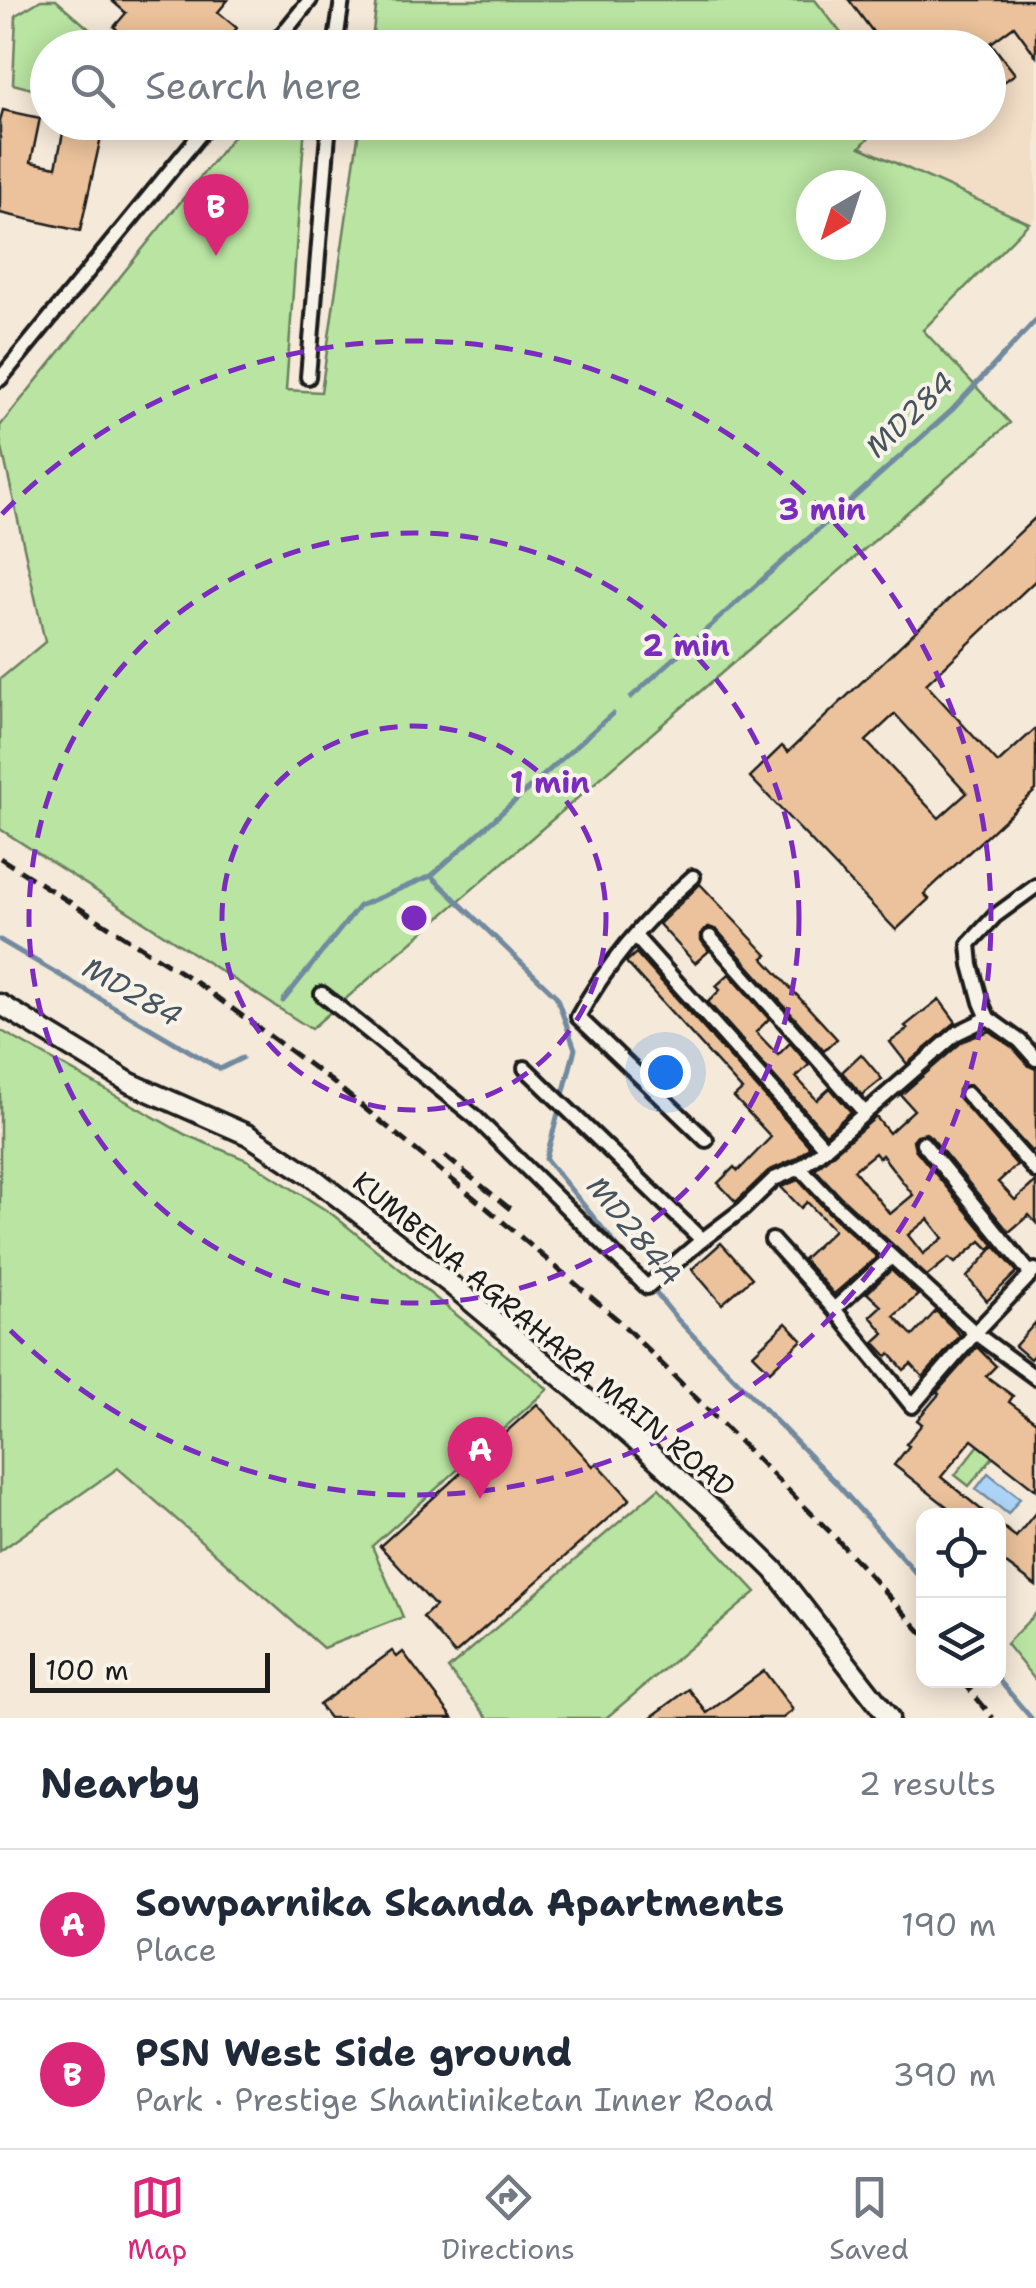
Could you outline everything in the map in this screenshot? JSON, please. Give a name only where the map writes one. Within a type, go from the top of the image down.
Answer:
[{"type":"street","points":[[286,30],[310,0]]},
{"type":"street","points":[[338,30],[342,0]]},
{"type":"street","points":[[0,379],[195,140]]},
{"type":"street","points":[[308,377],[328,140]]},
{"type":"street","points":[[693,877],[657,909],[596,984],[578,1017],[706,1140]]},
{"type":"street","points":[[1036,886],[995,916],[969,944],[980,1002],[988,1018],[1020,1041],[1036,1059]]},
{"type":"street","points":[[635,936],[825,1148]]},
{"type":"street","points":[[710,937],[865,1113]]},
{"type":"street","points":[[322,994],[475,1117],[647,1287],[774,1180],[800,1168],[825,1148],[957,1033],[988,1018]]},
{"type":"street","name":"KUMBENA AGRAHARA MAIN ROAD","points":[[0,1004],[130,1083],[248,1135],[312,1176],[454,1288],[626,1432],[774,1570],[889,1718]]},
{"type":"street","points":[[525,1068],[702,1240]]},
{"type":"street","points":[[967,1094],[1036,1171]]},
{"type":"street","points":[[772,1240],[834,1308],[912,1406],[1034,1272],[923,1143]]},
{"type":"street","points":[[800,1168],[975,1333],[1033,1370]]},
{"type":"street","points":[[834,1308],[891,1257]]},
{"type":"shaded area","points":[[815,0],[1036,0],[1036,217],[1029,223],[859,147],[866,140],[1006,140],[1006,30],[839,30]]},
{"type":"green space","points":[[41,0],[56,0],[90,30],[30,30],[30,88],[13,84],[16,15]]},
{"type":"green space","points":[[377,0],[815,0],[839,30],[373,30]]},
{"type":"green space","points":[[230,140],[304,140],[286,390],[321,392],[358,140],[867,140],[860,147],[1029,223],[923,330],[1010,423],[311,1029],[0,829],[0,679],[45,642],[0,426]]},
{"type":"green space","points":[[0,1030],[186,1135],[247,1160],[332,1214],[548,1389],[372,1546],[403,1617],[323,1648],[118,1468],[0,1551]]},
{"type":"green space","points":[[983,1440],[997,1452],[969,1486],[955,1475]]},
{"type":"green space","points":[[659,1488],[756,1592],[606,1718],[488,1718],[448,1669]]},
{"type":"green space","points":[[1036,1613],[1036,1681],[1006,1644]]},
{"type":"water","points":[[988,1473],[1020,1498],[1008,1514],[1006,1508],[1000,1508],[976,1489]]},
{"type":"building","points":[[111,0],[228,0],[218,12],[237,28],[117,30],[114,27],[126,13]]},
{"type":"building","points":[[849,0],[1036,0],[1036,56],[1014,26],[1006,32],[872,30]]},
{"type":"building","points":[[1006,62],[1015,74],[1006,80]]},
{"type":"building","points":[[3,110],[30,116],[30,140],[36,140],[31,162],[56,167],[62,140],[100,140],[80,231],[0,213]]},
{"type":"building","points":[[1036,517],[1036,580],[926,684],[998,763],[1036,728],[1036,790],[924,894],[929,899],[896,930],[750,777],[782,746],[788,752]],"holes":[[[895,714],[967,793],[939,818],[866,741]]]},
{"type":"building","points":[[700,884],[767,955],[763,958],[837,1039],[824,1051],[717,930],[709,927],[701,933],[709,951],[695,963],[659,924]]},
{"type":"building","points":[[636,953],[810,1147],[768,1171],[736,1202],[718,1183],[734,1167],[738,1171],[771,1137],[734,1097],[742,1090],[626,962]]},
{"type":"building","points":[[729,974],[769,1019],[756,1032],[778,1055],[790,1043],[809,1065],[796,1077],[817,1100],[830,1088],[851,1112],[826,1134],[708,1002],[720,990],[716,986]]},
{"type":"building","points":[[939,999],[956,1022],[907,1064],[890,1042]]},
{"type":"building","points":[[989,1031],[1036,1069],[1036,1148],[1032,1152],[971,1085],[961,1086],[958,1097],[1017,1165],[998,1182],[1015,1200],[1036,1181],[1036,1223],[1029,1215],[1009,1232],[931,1137],[926,1133],[917,1135],[913,1140],[915,1149],[994,1245],[989,1249],[981,1241],[955,1263],[949,1258],[927,1276],[815,1169],[876,1117],[889,1133],[914,1110],[901,1095],[963,1041]],"holes":[[[875,1153],[879,1158],[882,1155],[913,1195],[890,1214],[854,1170]],[[928,1219],[943,1238],[923,1254],[908,1235]]]},
{"type":"building","points":[[861,1054],[882,1079],[862,1095],[842,1072]]},
{"type":"building","points":[[798,1180],[877,1257],[834,1294],[803,1259],[834,1230],[807,1202],[801,1208],[781,1187]]},
{"type":"building","points":[[721,1243],[752,1278],[722,1304],[692,1269]]},
{"type":"building","points":[[995,1246],[1017,1272],[987,1301],[967,1277]]},
{"type":"building","points":[[891,1270],[918,1295],[894,1316],[913,1336],[936,1311],[960,1335],[923,1377],[911,1364],[904,1370],[874,1342],[884,1333],[870,1316],[881,1306],[867,1293]]},
{"type":"building","points":[[1036,1322],[1036,1352],[1030,1359],[1015,1346]]},
{"type":"building","points":[[786,1323],[802,1340],[770,1371],[753,1354]]},
{"type":"building","points":[[977,1347],[996,1366],[986,1376],[1013,1396],[1009,1402],[1036,1422],[1036,1490],[972,1440],[941,1477],[979,1508],[949,1508],[894,1465],[922,1424],[917,1420]]},
{"type":"building","points":[[537,1404],[593,1466],[597,1463],[630,1499],[455,1654],[423,1617],[435,1606],[380,1546]]},
{"type":"building","points":[[1036,1512],[1036,1586],[1006,1564],[1006,1529],[1016,1537]]},
{"type":"building","points":[[392,1651],[397,1657],[403,1652],[453,1718],[329,1718],[319,1705]]},
{"type":"building","points":[[764,1671],[793,1710],[783,1718],[650,1718],[689,1689],[707,1713]]},
{"type":"waterway","name":"MD284","points":[[631,697],[952,410],[1036,320]]},
{"type":"waterway","name":"MD284","points":[[283,1001],[359,906],[431,876],[612,714]]},
{"type":"waterway","name":"MD284A","points":[[431,876],[556,996],[575,1049],[546,1159],[631,1263]]},
{"type":"waterway","name":"MD284","points":[[0,940],[220,1069],[242,1058]]},
{"type":"waterway","name":"MD284A","points":[[651,1287],[916,1573]]},
{"type":"waterway","name":"MD284A","points":[[1006,1688],[1031,1718]]},
{"type":"railway","points":[[0,858],[193,980],[330,1080],[489,1210],[618,1320],[834,1536],[916,1626]]},
{"type":"railway","points":[[445,1156],[515,1213]]},
{"type":"railway","points":[[969,1688],[993,1718]]},
{"type":"place","name":"PSN West Side ground","points":[[216,256]]},
{"type":"place","name":"Sowparnika Skanda Apartments","points":[[480,1499]]}]
